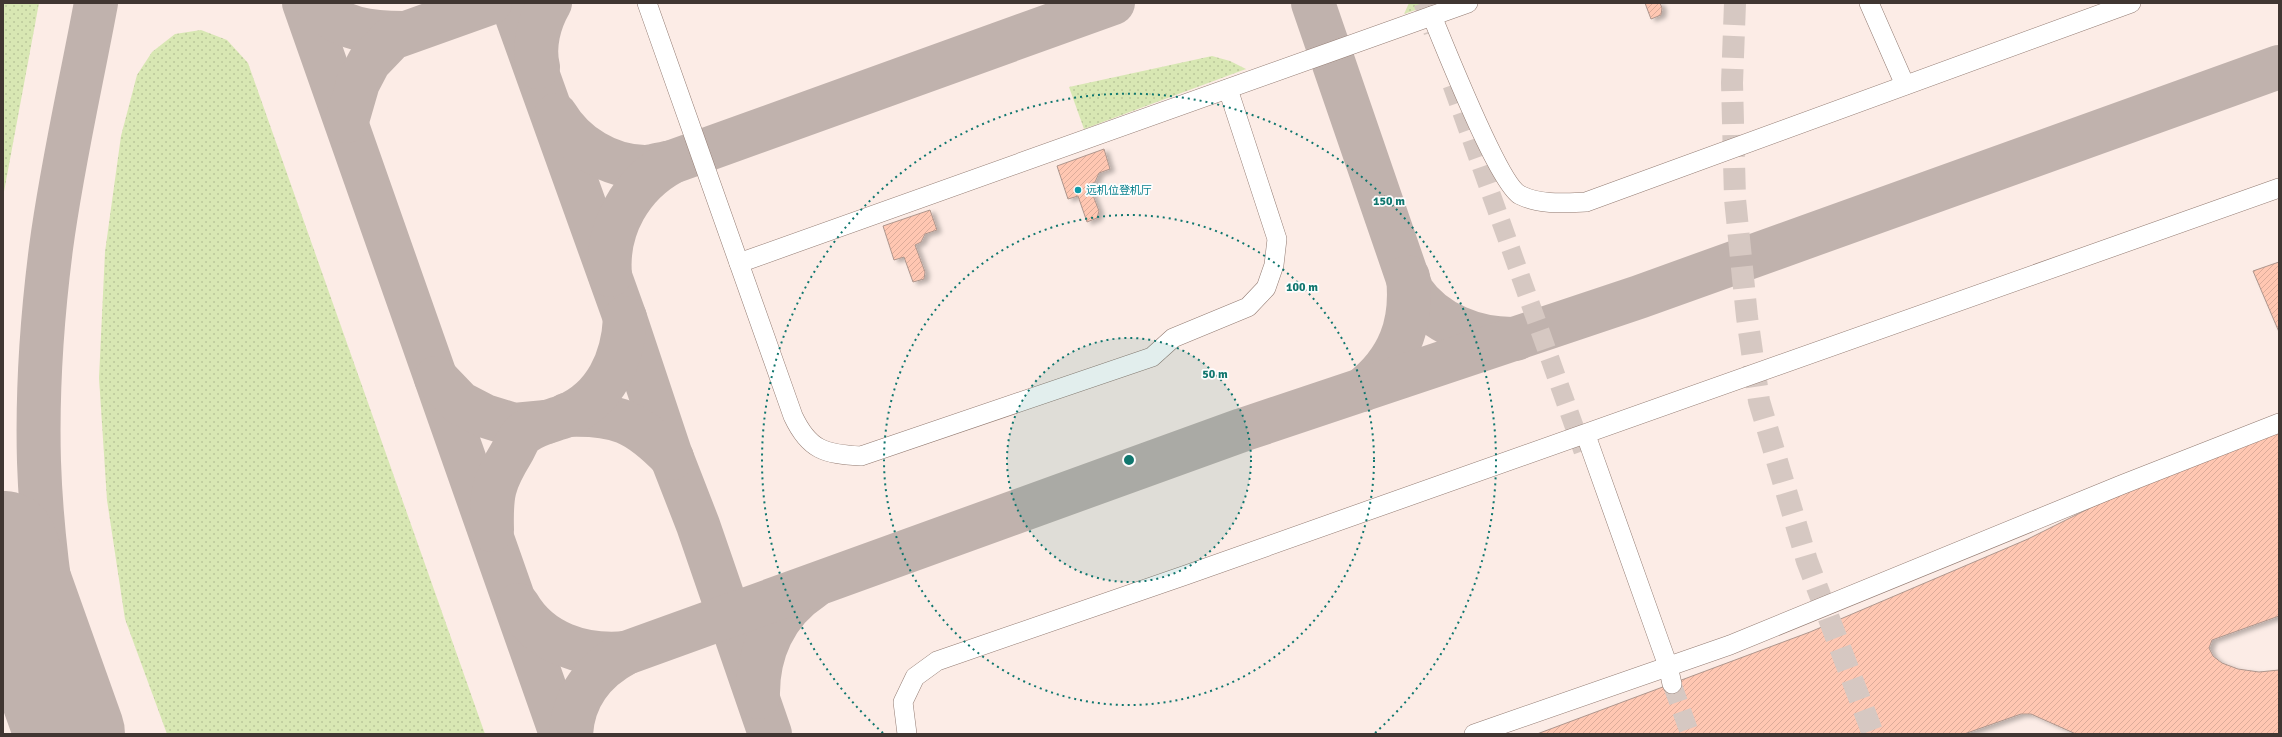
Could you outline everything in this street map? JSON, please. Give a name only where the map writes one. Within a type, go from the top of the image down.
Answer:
[{"type":"lane","points":[[647,3],[793,416],[802,435],[818,449],[841,455],[861,456],[1152,356],[1173,338],[1248,307],[1266,288],[1274,265],[1277,239],[1228,89]]},
{"type":"lane","points":[[739,263],[1468,3]]},
{"type":"lane","points":[[1869,3],[1906,85]]},
{"type":"lane","points":[[1432,16],[1493,157],[1518,194],[1540,202],[1586,202],[2131,3]]},
{"type":"lane","points":[[907,734],[903,702],[916,677],[937,661],[1194,573],[2279,188]]},
{"type":"lane","points":[[1474,734],[1730,645],[2121,485],[2279,423]]},
{"type":"lane","points":[[1586,446],[1664,668],[1672,684]]},
{"type":"green space","points":[[3,3],[39,3],[3,197]]},
{"type":"green space","points":[[1409,3],[1436,3],[1404,14]]},
{"type":"green space","points":[[201,30],[227,40],[248,63],[485,734],[167,734],[125,619],[107,500],[99,378],[105,252],[121,136],[137,75],[152,52],[175,34]]},
{"type":"green space","points":[[1212,56],[1230,61],[1246,69],[1084,129],[1069,87]]},
{"type":"building","points":[[1645,3],[1660,3],[1662,8],[1661,15],[1651,19]]},
{"type":"building","name":"远机位登机厅","points":[[1104,149],[1110,169],[1099,173],[1095,182],[1089,185],[1099,211],[1097,218],[1087,222],[1078,196],[1068,199],[1057,166]]},
{"type":"building","points":[[930,210],[937,230],[925,234],[921,242],[915,245],[925,272],[924,279],[913,282],[904,257],[894,260],[883,226]]},
{"type":"building","points":[[2279,262],[2279,332],[2253,271]]},
{"type":"building","points":[[2279,428],[2279,616],[2212,640],[2209,648],[2213,656],[2222,663],[2238,669],[2259,672],[2279,670],[2279,734],[2076,734],[2031,714],[2021,714],[1964,734],[1537,734],[1810,632],[2028,539],[2092,507]]},
{"type":"taxiway","points":[[76,734],[57,633],[43,531],[39,462],[39,408],[45,301],[55,217],[96,3]]},
{"type":"taxiway","points":[[304,3],[561,734]]},
{"type":"taxiway","points":[[317,3],[325,12],[335,19],[356,28],[368,31],[404,33]]},
{"type":"taxiway","points":[[347,121],[358,83],[369,62],[392,38],[490,3]]},
{"type":"taxiway","points":[[512,3],[625,318],[670,453],[698,525],[770,734]]},
{"type":"taxiway","points":[[538,67],[536,51],[538,34],[546,10],[550,3]]},
{"type":"taxiway","points":[[610,275],[612,241],[617,224],[624,209],[644,182],[657,171],[672,162],[1113,3]]},
{"type":"taxiway","points":[[1313,3],[1412,291],[1421,303],[1432,313],[1458,328],[1486,337],[1516,339]]},
{"type":"taxiway","points":[[571,734],[576,709],[587,686],[604,668],[626,653],[1242,430],[1639,297],[2279,67]]},
{"type":"taxiway","points":[[556,115],[572,136],[583,145],[618,163],[645,167],[672,162]]},
{"type":"taxiway","points":[[1362,390],[1386,367],[1401,340],[1408,310],[1408,277]]},
{"type":"taxiway","points":[[492,530],[494,489],[518,440],[523,434],[532,428],[565,416],[579,409],[601,388],[610,376],[616,363],[621,348],[625,318]]},
{"type":"taxiway","points":[[436,378],[460,403],[485,416],[514,425],[546,422]]},
{"type":"taxiway","points":[[566,415],[599,416],[625,422],[648,436],[672,458]]},
{"type":"taxiway","points":[[758,697],[761,665],[771,635],[778,621],[788,609],[812,588]]},
{"type":"taxiway","points":[[518,605],[527,618],[538,629],[564,645],[594,653],[626,653]]},
{"type":"runway","points":[[3,546],[70,734]]},
{"type":"tunnel","points":[[1423,3],[1433,32]]},
{"type":"tunnel","points":[[1735,3],[1732,83],[1735,199],[1747,317],[1759,401],[1807,561],[1873,734]]},
{"type":"tunnel","points":[[1452,85],[1583,451]]},
{"type":"tunnel","points":[[1672,684],[1690,734]]},
{"type":"place","name":"远机位登机厅","points":[[1078,190]]}]
